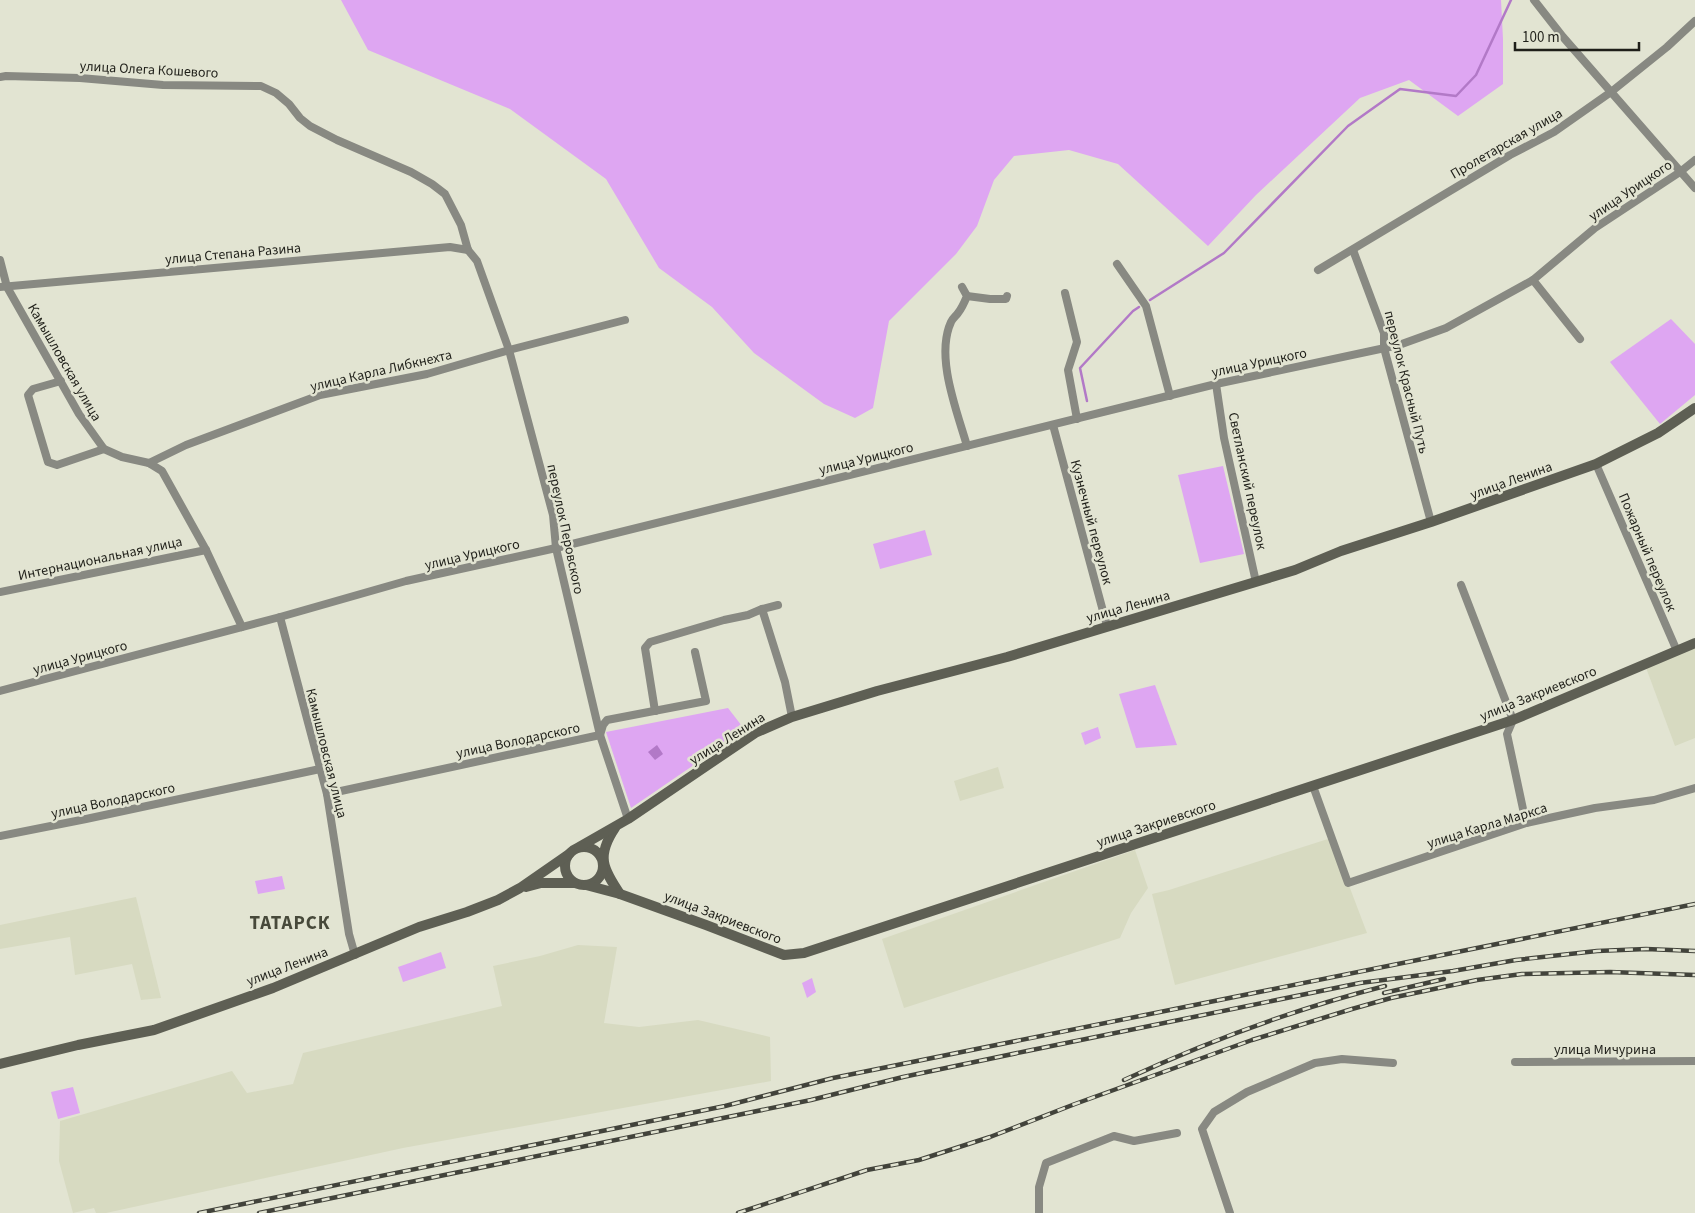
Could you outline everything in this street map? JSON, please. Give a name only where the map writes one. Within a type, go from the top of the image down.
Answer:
[{"type":"main road","name":"улица Ленина","points":[[0,1064],[78,1045],[154,1030],[272,988],[420,927],[498,900],[520,888],[579,847],[628,820],[755,732],[792,717],[878,691],[1007,657],[1295,570],[1341,551],[1431,522],[1596,464],[1658,433],[1695,408]]},
{"type":"main road","name":"улица Закриевского","points":[[586,885],[620,894],[784,955],[804,953],[1513,720],[1695,643]]},
{"type":"main road","points":[[520,888],[541,883],[574,882],[586,885],[592,883],[601,875],[609,837],[616,827],[628,820]]},
{"type":"main road","points":[[579,847],[591,848],[601,857],[620,894]]},
{"type":"main road","points":[[569,854],[564,866],[569,878],[574,882]]},
{"type":"street","points":[[1534,0],[1695,188]]},
{"type":"street","name":"Пролетарская улица","points":[[1318,270],[1510,155],[1554,132],[1611,92],[1667,48],[1695,21]]},
{"type":"street","name":"улица Олега Кошевого","points":[[0,77],[80,78],[163,85],[261,86],[276,93],[310,126],[337,140],[411,172],[445,194]]},
{"type":"street","name":"улица Урицкого","points":[[0,691],[280,617],[406,581],[556,548],[1216,384],[1399,345],[1446,328],[1533,280],[1595,228],[1695,160]]},
{"type":"street","name":"переулок Перовского","points":[[445,194],[460,225],[468,250],[478,261],[509,350],[553,515],[556,548],[600,735],[628,820]]},
{"type":"street","name":"улица Степана Разина","points":[[3,287],[450,247],[468,250]]},
{"type":"street","name":"переулок Красный Путь","points":[[1353,250],[1384,333],[1384,348],[1431,522]]},
{"type":"street","name":"Камышловская улица","points":[[0,260],[3,287],[79,414],[104,449]]},
{"type":"street","points":[[1117,264],[1146,306],[1170,396]]},
{"type":"street","points":[[1533,280],[1580,339]]},
{"type":"street","points":[[962,287],[967,296]]},
{"type":"street","points":[[1065,293],[1077,342],[1068,370],[1078,419]]},
{"type":"street","points":[[967,296],[999,300],[1006,299],[1007,296]]},
{"type":"street","points":[[967,296],[952,320],[947,334],[946,364],[967,446]]},
{"type":"street","name":"улица Карла Либкнехта","points":[[149,463],[186,445],[320,395],[427,374],[509,350],[625,320]]},
{"type":"street","points":[[61,381],[33,388],[28,395],[48,462],[57,465],[104,449],[122,457],[149,463],[162,471],[206,550],[242,627]]},
{"type":"street","name":"Светланский переулок","points":[[1216,384],[1224,438],[1256,582]]},
{"type":"street","name":"Кузнечный переулок","points":[[1053,426],[1107,626]]},
{"type":"street","name":"Пожарный переулок","points":[[1596,464],[1677,651]]},
{"type":"street","name":"Интернациональная улица","points":[[0,592],[206,550]]},
{"type":"street","points":[[1461,585],[1513,720],[1507,734],[1526,824]]},
{"type":"street","points":[[655,711],[645,648],[650,642],[778,605]]},
{"type":"street","points":[[762,609],[785,682],[792,717]]},
{"type":"street","name":"Камышловская улица","points":[[280,617],[327,794],[350,934],[356,954]]},
{"type":"street","name":"улица Володарского","points":[[327,794],[600,735],[603,725],[607,720],[706,701],[695,652]]},
{"type":"street","name":"улица Володарского","points":[[0,836],[86,820],[320,769]]},
{"type":"street","name":"улица Карла Маркса","points":[[1313,786],[1348,884],[1526,824],[1595,808],[1654,800],[1695,788]]},
{"type":"street","points":[[1230,1213],[1202,1129],[1214,1112],[1247,1092],[1315,1063],[1342,1059],[1393,1063]]},
{"type":"street","name":"улица Мичурина","points":[[1515,1062],[1695,1061]]},
{"type":"street","points":[[1039,1213],[1039,1187],[1046,1164],[1114,1136],[1134,1142],[1177,1133]]},
{"type":"shaded area","points":[[341,0],[1501,0],[1503,84],[1458,116],[1409,80],[1360,98],[1256,195],[1208,246],[1118,164],[1069,150],[1014,156],[994,180],[977,226],[956,254],[889,321],[873,408],[855,418],[824,404],[754,353],[712,307],[659,268],[606,179],[510,109],[368,50]]},
{"type":"shaded area","points":[[1671,319],[1695,344],[1695,395],[1660,424],[1610,362]]},
{"type":"shaded area","points":[[1223,466],[1244,554],[1200,563],[1178,475]]},
{"type":"shaded area","points":[[925,530],[932,555],[880,569],[873,544]]},
{"type":"shaded area","points":[[1695,641],[1695,738],[1675,746],[1645,665]]},
{"type":"shaded area","points":[[1155,685],[1177,745],[1136,748],[1119,694]]},
{"type":"shaded area","points":[[728,708],[745,730],[631,808],[606,732]]},
{"type":"shaded area","points":[[1098,727],[1101,738],[1085,745],[1081,733]]},
{"type":"shaded area","points":[[657,745],[663,754],[655,760],[648,752]]},
{"type":"shaded area","points":[[998,767],[1004,788],[960,801],[954,781]]},
{"type":"shaded area","points":[[1331,838],[1367,933],[1175,985],[1152,894]]},
{"type":"shaded area","points":[[1135,850],[1148,888],[1131,913],[1120,938],[904,1008],[882,939]]},
{"type":"shaded area","points":[[282,876],[285,889],[258,894],[255,881]]},
{"type":"shaded area","points":[[136,897],[161,998],[141,1000],[132,964],[75,975],[70,937],[0,949],[0,925]]},
{"type":"shaded area","points":[[578,945],[617,947],[604,1023],[639,1027],[698,1020],[770,1037],[771,1081],[403,1148],[106,1213],[96,1213],[94,1208],[73,1213],[59,1161],[60,1121],[232,1071],[247,1093],[293,1084],[303,1053],[502,1006],[493,966],[540,956]]},
{"type":"shaded area","points":[[441,952],[446,968],[403,982],[398,967]]},
{"type":"shaded area","points":[[812,978],[816,992],[807,998],[802,983]]},
{"type":"shaded area","points":[[73,1087],[80,1113],[58,1119],[51,1092]]},
{"type":"waterway","points":[[1150,300],[1224,253],[1348,126],[1400,89],[1456,96],[1476,75],[1511,0]]},
{"type":"waterway","points":[[1087,401],[1080,368],[1133,311],[1139,307]]},
{"type":"railway","points":[[199,1213],[725,1106],[833,1078],[1695,904]]},
{"type":"railway","points":[[259,1213],[811,1100],[903,1077],[1360,983],[1453,971],[1516,960],[1597,951],[1646,949],[1695,951]]},
{"type":"railway","points":[[738,1213],[867,1170],[919,1160],[990,1137],[1252,1040],[1391,998],[1477,980],[1522,974],[1610,972],[1695,975]]},
{"type":"railway","points":[[1384,993],[1444,979]]},
{"type":"railway","points":[[1124,1080],[1252,1027],[1318,1005],[1385,986]]},
{"type":"district","name":"ТАТАРСК","points":[[290,922]]}]
